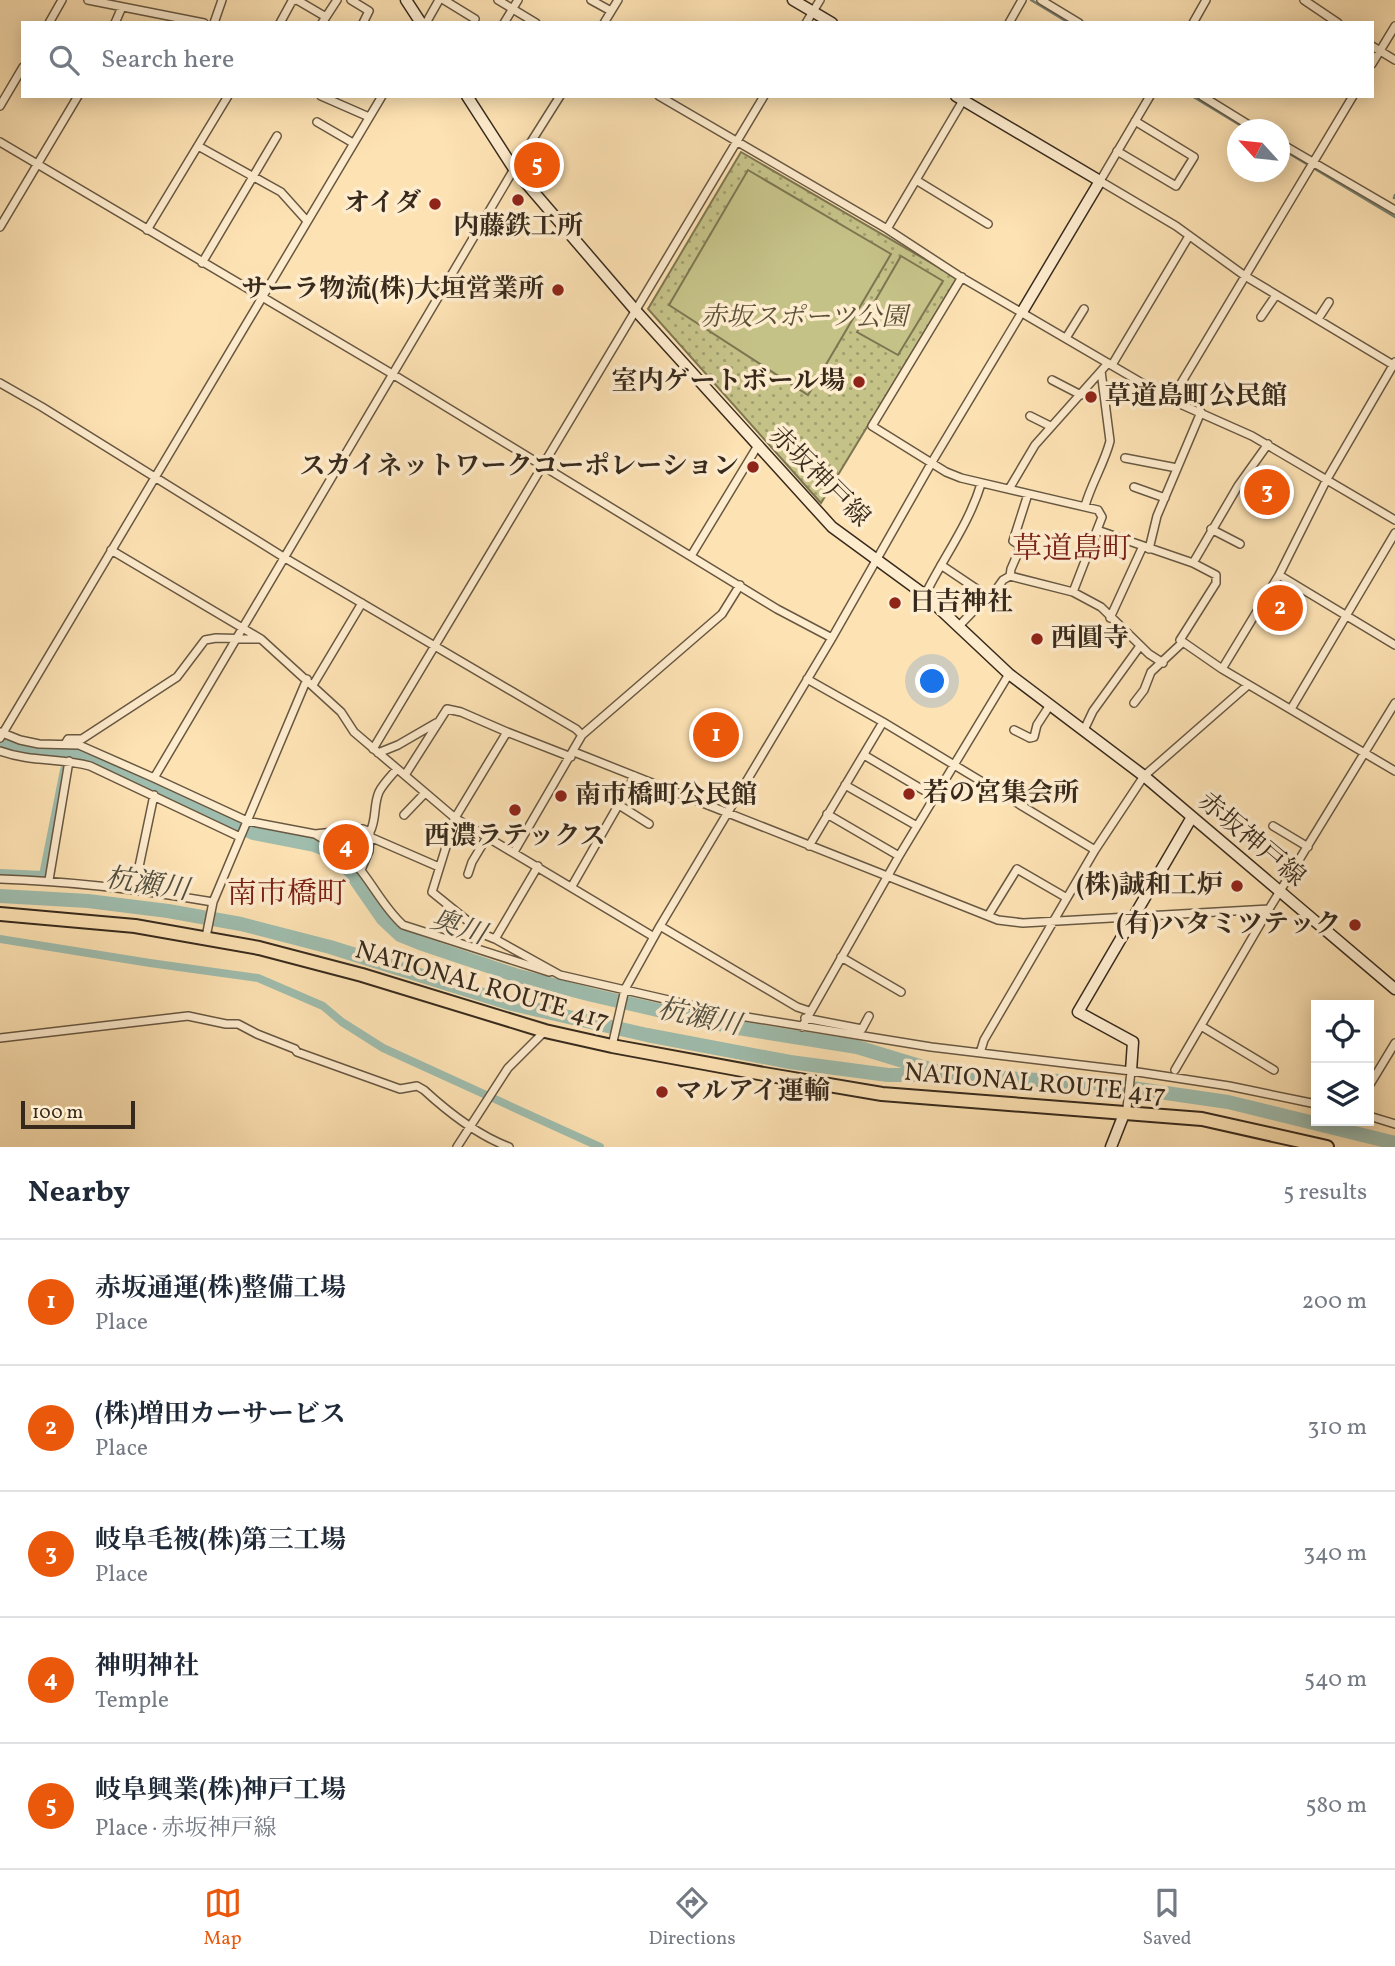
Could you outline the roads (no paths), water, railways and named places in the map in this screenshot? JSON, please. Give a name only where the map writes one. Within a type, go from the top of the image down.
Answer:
[{"type":"highway","name":"NATIONAL ROUTE 417","points":[[0,914],[206,935],[362,975],[545,1031],[882,1094],[1202,1119],[1327,1147]]},
{"type":"main road","points":[[406,0],[422,21]]},
{"type":"main road","points":[[793,0],[829,21]]},
{"type":"main road","name":"赤坂神戸線","points":[[468,98],[514,169],[636,311],[832,527],[925,595],[1009,674],[1144,775],[1395,989]]},
{"type":"main road","points":[[961,98],[1100,181],[1022,312]]},
{"type":"main road","points":[[1131,1072],[1133,1042],[1078,1012],[1192,817]]},
{"type":"main road","points":[[1111,1147],[1125,1111]]},
{"type":"street","points":[[50,21],[62,0]]},
{"type":"street","points":[[88,0],[194,21]]},
{"type":"street","points":[[215,21],[222,0]]},
{"type":"street","points":[[280,21],[292,1],[297,1],[324,20],[337,0]]},
{"type":"street","points":[[351,0],[369,11],[364,21]]},
{"type":"street","points":[[425,21],[441,0],[475,19]]},
{"type":"street","points":[[498,0],[533,21]]},
{"type":"street","points":[[506,21],[518,0]]},
{"type":"street","points":[[591,0],[611,12]]},
{"type":"street","points":[[605,21],[618,0]]},
{"type":"street","points":[[807,21],[820,0]]},
{"type":"street","points":[[1010,21],[1022,0]]},
{"type":"street","points":[[1041,0],[1076,21]]},
{"type":"street","points":[[1194,21],[1206,0]]},
{"type":"street","points":[[1304,0],[1335,21]]},
{"type":"street","points":[[116,21],[122,7]]},
{"type":"street","points":[[1374,61],[1395,26]]},
{"type":"street","points":[[1374,47],[1395,60]]},
{"type":"street","points":[[0,106],[21,70]]},
{"type":"street","points":[[0,227],[77,98]]},
{"type":"street","points":[[147,230],[227,98]]},
{"type":"street","points":[[326,98],[369,117]]},
{"type":"street","points":[[381,98],[1,735],[39,744],[79,745],[246,822],[315,834],[363,829],[370,835],[439,867]]},
{"type":"street","points":[[154,778],[514,169],[559,98]]},
{"type":"street","points":[[662,98],[1171,400],[1268,444],[1395,520]]},
{"type":"street","points":[[376,751],[763,98]]},
{"type":"street","points":[[887,229],[961,98]]},
{"type":"street","points":[[1149,98],[1100,181],[1189,236],[1245,276],[1394,364],[1327,479],[1279,575],[1222,669]]},
{"type":"street","points":[[1205,98],[1239,119]]},
{"type":"street","points":[[1171,400],[1352,98]]},
{"type":"street","points":[[1117,151],[1176,186],[1194,157],[1135,121]]},
{"type":"street","points":[[317,122],[353,143]]},
{"type":"street","points":[[202,263],[277,136]]},
{"type":"street","points":[[0,142],[832,638]]},
{"type":"street","points":[[198,146],[281,192],[307,220]]},
{"type":"street","points":[[1290,149],[1395,210]]},
{"type":"street","points":[[916,180],[988,224]]},
{"type":"street","points":[[1009,489],[1035,445],[1110,364],[1189,236]]},
{"type":"street","points":[[962,277],[872,426],[946,472],[981,484],[1098,510],[1101,517],[1073,592]]},
{"type":"street","points":[[1261,317],[1276,295]]},
{"type":"street","points":[[1318,319],[1329,302]]},
{"type":"street","points":[[1066,338],[1084,309]]},
{"type":"street","points":[[613,1042],[624,993],[660,926],[1022,312]]},
{"type":"street","points":[[1084,506],[1110,441],[1101,371]]},
{"type":"street","points":[[1052,380],[1081,395]]},
{"type":"street","points":[[0,383],[285,558],[582,735]]},
{"type":"street","points":[[1110,618],[1146,547],[1200,412]]},
{"type":"street","points":[[1030,416],[1051,426]]},
{"type":"street","points":[[1193,563],[1211,529],[1268,444]]},
{"type":"street","points":[[691,556],[757,447]]},
{"type":"street","points":[[1125,458],[1177,468]]},
{"type":"street","points":[[925,595],[958,538],[981,484]]},
{"type":"street","points":[[1134,487],[1165,498]]},
{"type":"street","points":[[1010,576],[1021,545],[1013,541],[1028,494]]},
{"type":"street","points":[[1211,529],[1240,544]]},
{"type":"street","points":[[1097,530],[1193,563],[1216,575],[1216,583],[1180,640],[1248,685],[1395,771]]},
{"type":"street","points":[[1291,709],[1395,533]]},
{"type":"street","points":[[111,550],[261,639],[341,712],[354,732],[455,818],[654,937]]},
{"type":"street","points":[[941,565],[990,598]]},
{"type":"street","points":[[1279,575],[1395,645]]},
{"type":"street","points":[[959,626],[1010,576],[1073,592],[1101,607],[1140,646],[1163,663]]},
{"type":"street","points":[[514,852],[573,755],[582,735],[722,614],[740,585]]},
{"type":"street","points":[[206,935],[212,904],[310,682],[362,603]]},
{"type":"street","points":[[65,744],[68,739],[82,739],[177,677],[205,640],[261,639]]},
{"type":"street","points":[[1134,703],[1144,690],[1152,672],[1183,642]]},
{"type":"street","points":[[1084,730],[1093,711],[1140,646]]},
{"type":"street","points":[[802,1027],[899,856],[1009,674]]},
{"type":"street","points":[[807,679],[1096,850]]},
{"type":"street","points":[[980,1053],[984,1040],[1053,921],[1144,775],[1248,685]]},
{"type":"street","points":[[1175,1070],[1269,909],[1395,704]]},
{"type":"street","points":[[1014,730],[1030,738],[1034,737],[1037,724],[1050,705]]},
{"type":"street","points":[[405,775],[447,709],[635,776],[998,920],[1023,923],[1269,909]]},
{"type":"street","points":[[376,751],[398,745],[439,721]]},
{"type":"street","points":[[809,846],[883,722]]},
{"type":"street","points":[[507,732],[455,818],[432,892],[485,935],[560,975]]},
{"type":"street","points":[[0,751],[38,761],[69,761],[90,766],[240,837]]},
{"type":"street","points":[[864,755],[935,797]]},
{"type":"street","points":[[49,880],[69,761]]},
{"type":"street","points":[[360,870],[369,851],[379,791],[397,768]]},
{"type":"street","points":[[572,886],[635,776]]},
{"type":"street","points":[[845,785],[917,826]]},
{"type":"street","points":[[404,815],[425,793]]},
{"type":"street","points":[[136,881],[154,796]]},
{"type":"street","points":[[619,805],[649,824]]},
{"type":"street","points":[[827,814],[899,856]]},
{"type":"street","points":[[1273,826],[1308,847]]},
{"type":"street","points":[[315,834],[336,846],[360,870],[391,914],[403,925],[624,993],[802,1027],[1229,1086],[1311,1103]]},
{"type":"street","points":[[468,874],[487,836]]},
{"type":"street","points":[[495,939],[538,866]]},
{"type":"street","points":[[988,916],[1017,869],[1067,898]]},
{"type":"street","points":[[0,879],[49,880],[212,904]]},
{"type":"street","points":[[660,926],[807,1015],[862,1029],[869,1016]]},
{"type":"street","points":[[841,957],[901,992]]},
{"type":"street","points":[[0,1038],[188,1016],[238,1024],[298,1052],[400,1089],[417,1086],[469,1126],[509,1147]]},
{"type":"street","points":[[1201,1026],[1274,1070]]},
{"type":"street","points":[[457,1147],[508,1068],[545,1031]]},
{"type":"street","points":[[1374,1078],[1395,1043]]},
{"type":"street","points":[[1125,1111],[1131,1072]]},
{"type":"street","points":[[1374,1118],[1395,1124]]},
{"type":"waterway","points":[[1031,0],[1066,21]]},
{"type":"waterway","points":[[1195,98],[1230,119]]},
{"type":"waterway","points":[[1290,154],[1395,217]]},
{"type":"waterway","name":"奥川","points":[[0,742],[24,750],[101,761],[253,833],[314,845],[330,851],[347,867],[383,919],[400,935],[420,943],[515,975],[592,995],[732,1027],[857,1047],[936,1071]]},
{"type":"waterway","points":[[0,873],[43,875],[64,770]]},
{"type":"waterway","name":"杭瀬川","points":[[0,896],[88,901],[241,924],[330,947],[512,1004],[647,1035],[790,1062],[888,1075],[947,1075],[1097,1083],[1228,1102],[1395,1143]]},
{"type":"waterway","points":[[0,939],[258,978],[323,1006],[342,1022],[383,1048],[600,1147]]},
{"type":"place","name":"岐阜興業(株)神戸工場","points":[[537,165]]},
{"type":"place","name":"内藤鉄工所","points":[[518,200]]},
{"type":"place","name":"オイダ","points":[[435,204]]},
{"type":"place","name":"サーラ物流(株)大垣営業所","points":[[558,290]]},
{"type":"place","name":"室内ゲートボール場","points":[[859,382]]},
{"type":"place","name":"草道島町公民館","points":[[1091,397]]},
{"type":"place","name":"スカイネットワークコーポレーション","points":[[753,467]]},
{"type":"place","name":"岐阜毛被(株)第三工場","points":[[1267,492]]},
{"type":"place","name":"日吉神社","points":[[895,603]]},
{"type":"place","name":"(株)増田カーサービス","points":[[1280,608]]},
{"type":"place","name":"西圓寺","points":[[1037,639]]},
{"type":"place","name":"赤坂通運(株)整備工場","points":[[716,735]]},
{"type":"place","name":"若の宮集会所","points":[[909,794]]},
{"type":"place","name":"南市橋町公民館","points":[[561,796]]},
{"type":"place","name":"西濃ラテックス","points":[[515,810]]},
{"type":"place","name":"神明神社","points":[[346,847]]},
{"type":"place","name":"(株)誠和工炉","points":[[1237,886]]},
{"type":"place","name":"(有)ハタミツテック","points":[[1355,925]]},
{"type":"place","name":"マルアイ運輸","points":[[662,1092]]},
{"type":"district","name":"草道島町","points":[[1072,550]]},
{"type":"district","name":"南市橋町","points":[[287,895]]},
{"type":"park label","name":"赤坂スポーツ公園","points":[[804,318]]}]
